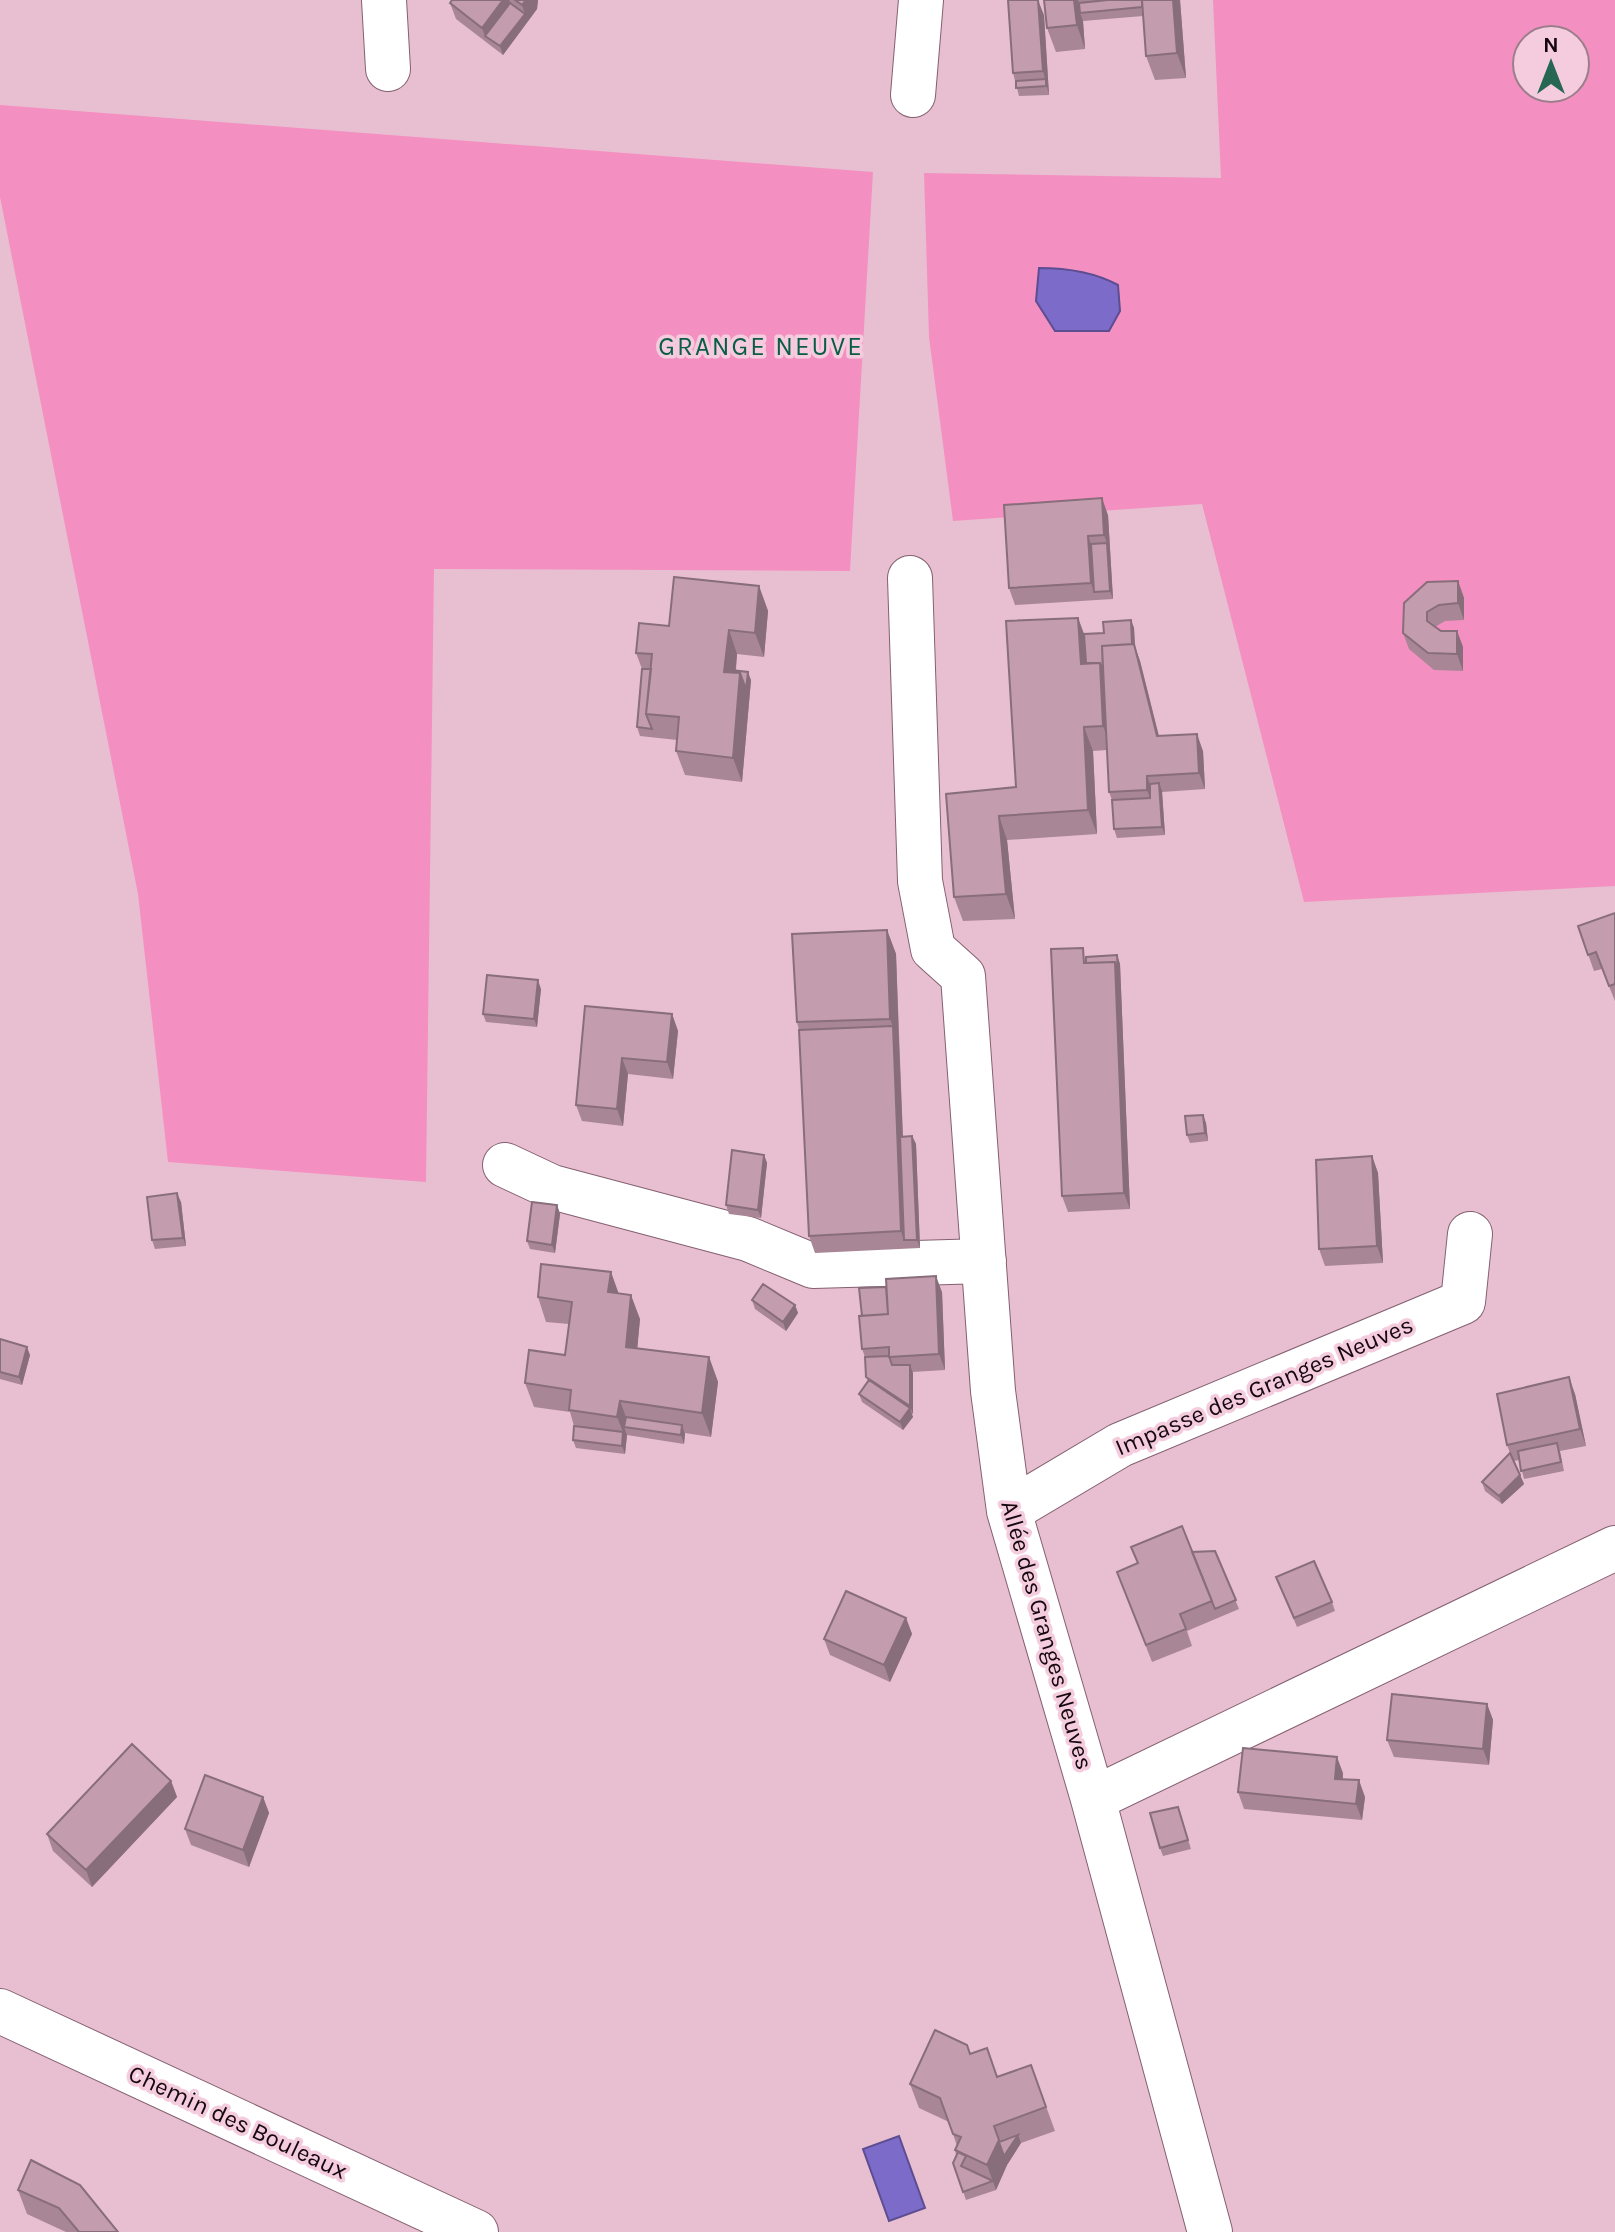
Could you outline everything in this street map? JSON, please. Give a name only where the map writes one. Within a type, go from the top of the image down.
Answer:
[{"type":"street","points":[[384,0],[388,69]]},
{"type":"street","points":[[913,95],[921,0]]},
{"type":"street","name":"Allée des Granges Neuves","points":[[910,578],[920,881],[933,949],[963,976],[993,1391],[1009,1511],[1093,1799],[1210,2232]]},
{"type":"street","points":[[505,1165],[552,1187],[748,1239],[813,1266],[984,1261]]},
{"type":"street","name":"Impasse des Granges Neuves","points":[[1009,1511],[1120,1445],[1463,1302],[1470,1234]]},
{"type":"street","points":[[1093,1799],[1615,1548]]},
{"type":"street","name":"Chemin des Bouleaux","points":[[0,2011],[476,2232]]},
{"type":"shaded area","points":[[1213,0],[1615,0],[1615,886],[1304,902],[1202,504],[953,521],[929,337],[924,173],[1221,178]]},
{"type":"shaded area","points":[[0,105],[873,172],[850,571],[434,569],[426,1182],[168,1162],[138,894],[0,197]]},
{"type":"shaded area","points":[[1039,268],[1080,272],[1118,285],[1120,311],[1109,331],[1055,331],[1036,301]]},
{"type":"shaded area","points":[[899,2136],[925,2208],[889,2221],[863,2149]]},
{"type":"building","points":[[452,0],[503,0],[482,28],[450,3]]},
{"type":"building","points":[[1008,0],[1038,0],[1043,71],[1013,73]]},
{"type":"building","points":[[1044,0],[1074,0],[1077,25],[1047,28]]},
{"type":"building","points":[[1142,0],[1142,7],[1080,13],[1079,3]]},
{"type":"building","points":[[1142,0],[1173,0],[1177,53],[1146,56]]},
{"type":"building","points":[[510,3],[525,14],[500,46],[485,36]]},
{"type":"building","points":[[1046,79],[1046,86],[1016,88],[1016,81]]},
{"type":"building","points":[[1102,498],[1104,535],[1088,536],[1091,583],[1009,588],[1004,505]]},
{"type":"building","points":[[1107,543],[1110,591],[1094,592],[1091,544]]},
{"type":"building","points":[[674,577],[759,586],[755,633],[729,630],[724,672],[740,673],[733,758],[676,751],[679,717],[646,714],[652,654],[636,653],[639,623],[669,626]]},
{"type":"building","points":[[1458,581],[1458,603],[1439,605],[1427,612],[1427,621],[1441,631],[1457,631],[1457,654],[1428,653],[1403,633],[1404,603],[1427,582]]},
{"type":"building","points":[[1078,618],[1081,664],[1100,663],[1103,726],[1084,727],[1088,810],[999,816],[1006,894],[954,897],[946,794],[1016,787],[1006,621]]},
{"type":"building","points":[[1131,620],[1132,644],[1102,646],[1103,672],[1100,663],[1086,663],[1084,634],[1104,633],[1103,622]]},
{"type":"building","points":[[1134,644],[1157,736],[1197,734],[1199,773],[1147,776],[1147,790],[1109,792],[1102,646]]},
{"type":"building","points":[[642,669],[651,669],[646,714],[652,729],[637,727]]},
{"type":"building","points":[[731,670],[748,672],[746,689],[740,673]]},
{"type":"building","points":[[1159,783],[1162,827],[1114,829],[1112,800],[1150,798],[1150,784]]},
{"type":"building","points":[[1615,913],[1615,984],[1609,986],[1596,952],[1588,955],[1578,926]]},
{"type":"building","points":[[887,930],[890,1019],[797,1022],[792,934]]},
{"type":"building","points":[[1083,948],[1084,963],[1115,962],[1124,1193],[1062,1196],[1051,949]]},
{"type":"building","points":[[1117,955],[1118,970],[1115,962],[1086,963],[1086,957]]},
{"type":"building","points":[[487,975],[538,980],[534,1019],[483,1014]]},
{"type":"building","points":[[585,1006],[672,1014],[667,1062],[622,1058],[617,1109],[576,1105]]},
{"type":"building","points":[[893,1026],[901,1231],[809,1236],[799,1030]]},
{"type":"building","points":[[1203,1115],[1205,1133],[1187,1135],[1185,1116]]},
{"type":"building","points":[[912,1136],[917,1240],[904,1240],[900,1137]]},
{"type":"building","points":[[732,1150],[764,1155],[758,1210],[726,1205]]},
{"type":"building","points":[[1372,1156],[1377,1246],[1319,1249],[1316,1160]]},
{"type":"building","points":[[177,1193],[183,1238],[152,1240],[147,1197]]},
{"type":"building","points":[[532,1202],[557,1205],[552,1245],[527,1241]]},
{"type":"building","points":[[541,1264],[611,1272],[608,1292],[631,1295],[626,1347],[709,1357],[702,1413],[620,1401],[617,1417],[569,1410],[571,1390],[525,1383],[529,1350],[565,1355],[572,1302],[538,1297]]},
{"type":"building","points":[[936,1276],[939,1354],[889,1357],[889,1347],[862,1349],[859,1316],[888,1314],[886,1279]]},
{"type":"building","points":[[763,1284],[795,1305],[783,1322],[752,1300]]},
{"type":"building","points":[[886,1287],[888,1314],[862,1316],[859,1288]]},
{"type":"building","points":[[0,1339],[27,1347],[19,1377],[0,1372]]},
{"type":"building","points":[[889,1356],[892,1365],[910,1365],[910,1406],[866,1377],[865,1357]]},
{"type":"building","points":[[1569,1377],[1580,1429],[1507,1445],[1497,1394]]},
{"type":"building","points":[[869,1380],[910,1408],[900,1422],[859,1394]]},
{"type":"building","points":[[626,1417],[682,1425],[681,1435],[624,1427]]},
{"type":"building","points":[[574,1426],[623,1432],[622,1446],[573,1440]]},
{"type":"building","points":[[1557,1443],[1561,1462],[1521,1471],[1518,1451]]},
{"type":"building","points":[[1510,1453],[1520,1475],[1499,1496],[1482,1482]]},
{"type":"building","points":[[1182,1526],[1212,1601],[1180,1614],[1186,1629],[1146,1645],[1117,1572],[1138,1563],[1131,1547]]},
{"type":"building","points":[[1215,1551],[1236,1600],[1215,1609],[1192,1552]]},
{"type":"building","points":[[1314,1561],[1332,1602],[1294,1618],[1276,1577]]},
{"type":"building","points":[[846,1591],[906,1618],[884,1665],[824,1639]]},
{"type":"building","points":[[1392,1694],[1487,1704],[1483,1749],[1387,1740]]},
{"type":"building","points":[[132,1744],[171,1781],[86,1870],[47,1834]]},
{"type":"building","points":[[1243,1748],[1337,1757],[1335,1779],[1359,1780],[1356,1804],[1238,1792]]},
{"type":"building","points":[[205,1775],[263,1797],[243,1850],[185,1829]]},
{"type":"building","points":[[1178,1807],[1188,1840],[1160,1848],[1150,1813]]},
{"type":"building","points":[[935,2030],[967,2045],[970,2054],[987,2048],[997,2077],[1031,2065],[1046,2107],[994,2126],[999,2140],[987,2165],[955,2150],[961,2137],[953,2134],[940,2098],[910,2084]]},
{"type":"building","points":[[1018,2135],[1004,2156],[999,2142]]},
{"type":"building","points":[[958,2152],[966,2156],[961,2166],[993,2181],[963,2192],[953,2163]]},
{"type":"building","points":[[31,2160],[80,2185],[118,2232],[79,2232],[59,2208],[18,2190]]},
{"type":"district","name":"GRANGE NEUVE","points":[[761,346]]}]
